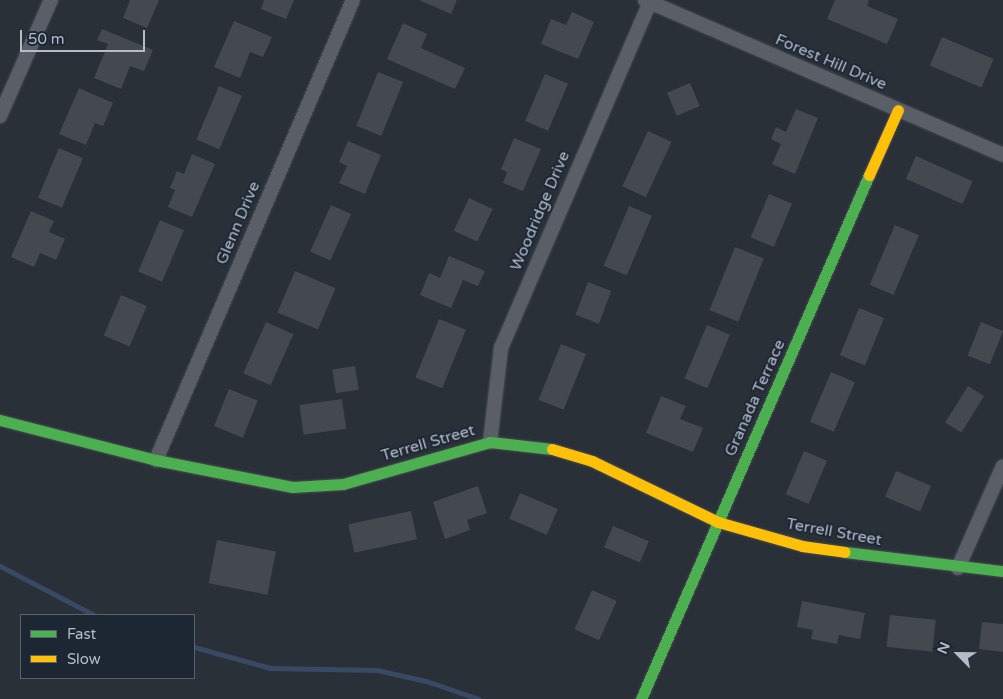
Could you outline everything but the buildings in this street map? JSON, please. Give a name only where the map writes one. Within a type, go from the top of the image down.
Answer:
[{"type":"street","points":[[0,116],[51,0]]},
{"type":"street","name":"Glenn Drive","points":[[156,460],[353,0]]},
{"type":"street","name":"Forest Hill Drive","points":[[648,1],[1003,155]]},
{"type":"street","name":"Woodridge Drive","points":[[490,442],[501,348],[648,1]]},
{"type":"street","name":"Granada Terrace","points":[[642,699],[898,110]]},
{"type":"street","name":"Terrell Street","points":[[0,420],[156,460],[292,487],[343,484],[490,442],[541,446],[592,461],[718,522],[802,546],[958,568],[1003,571]]},
{"type":"street","points":[[958,568],[1003,466]]},
{"type":"waterway","points":[[0,566],[92,614]]},
{"type":"waterway","points":[[195,647],[270,668],[377,670],[426,681],[479,699]]},
{"type":"traffic: fast","points":[[641,699],[869,175]]},
{"type":"traffic: fast","points":[[0,420],[156,460],[292,487],[343,484],[490,442],[552,449]]},
{"type":"traffic: fast","points":[[845,552],[1003,571]]},
{"type":"traffic: slow","points":[[869,175],[898,110]]},
{"type":"traffic: slow","points":[[552,449],[592,461],[718,522],[802,546],[845,552]]}]
